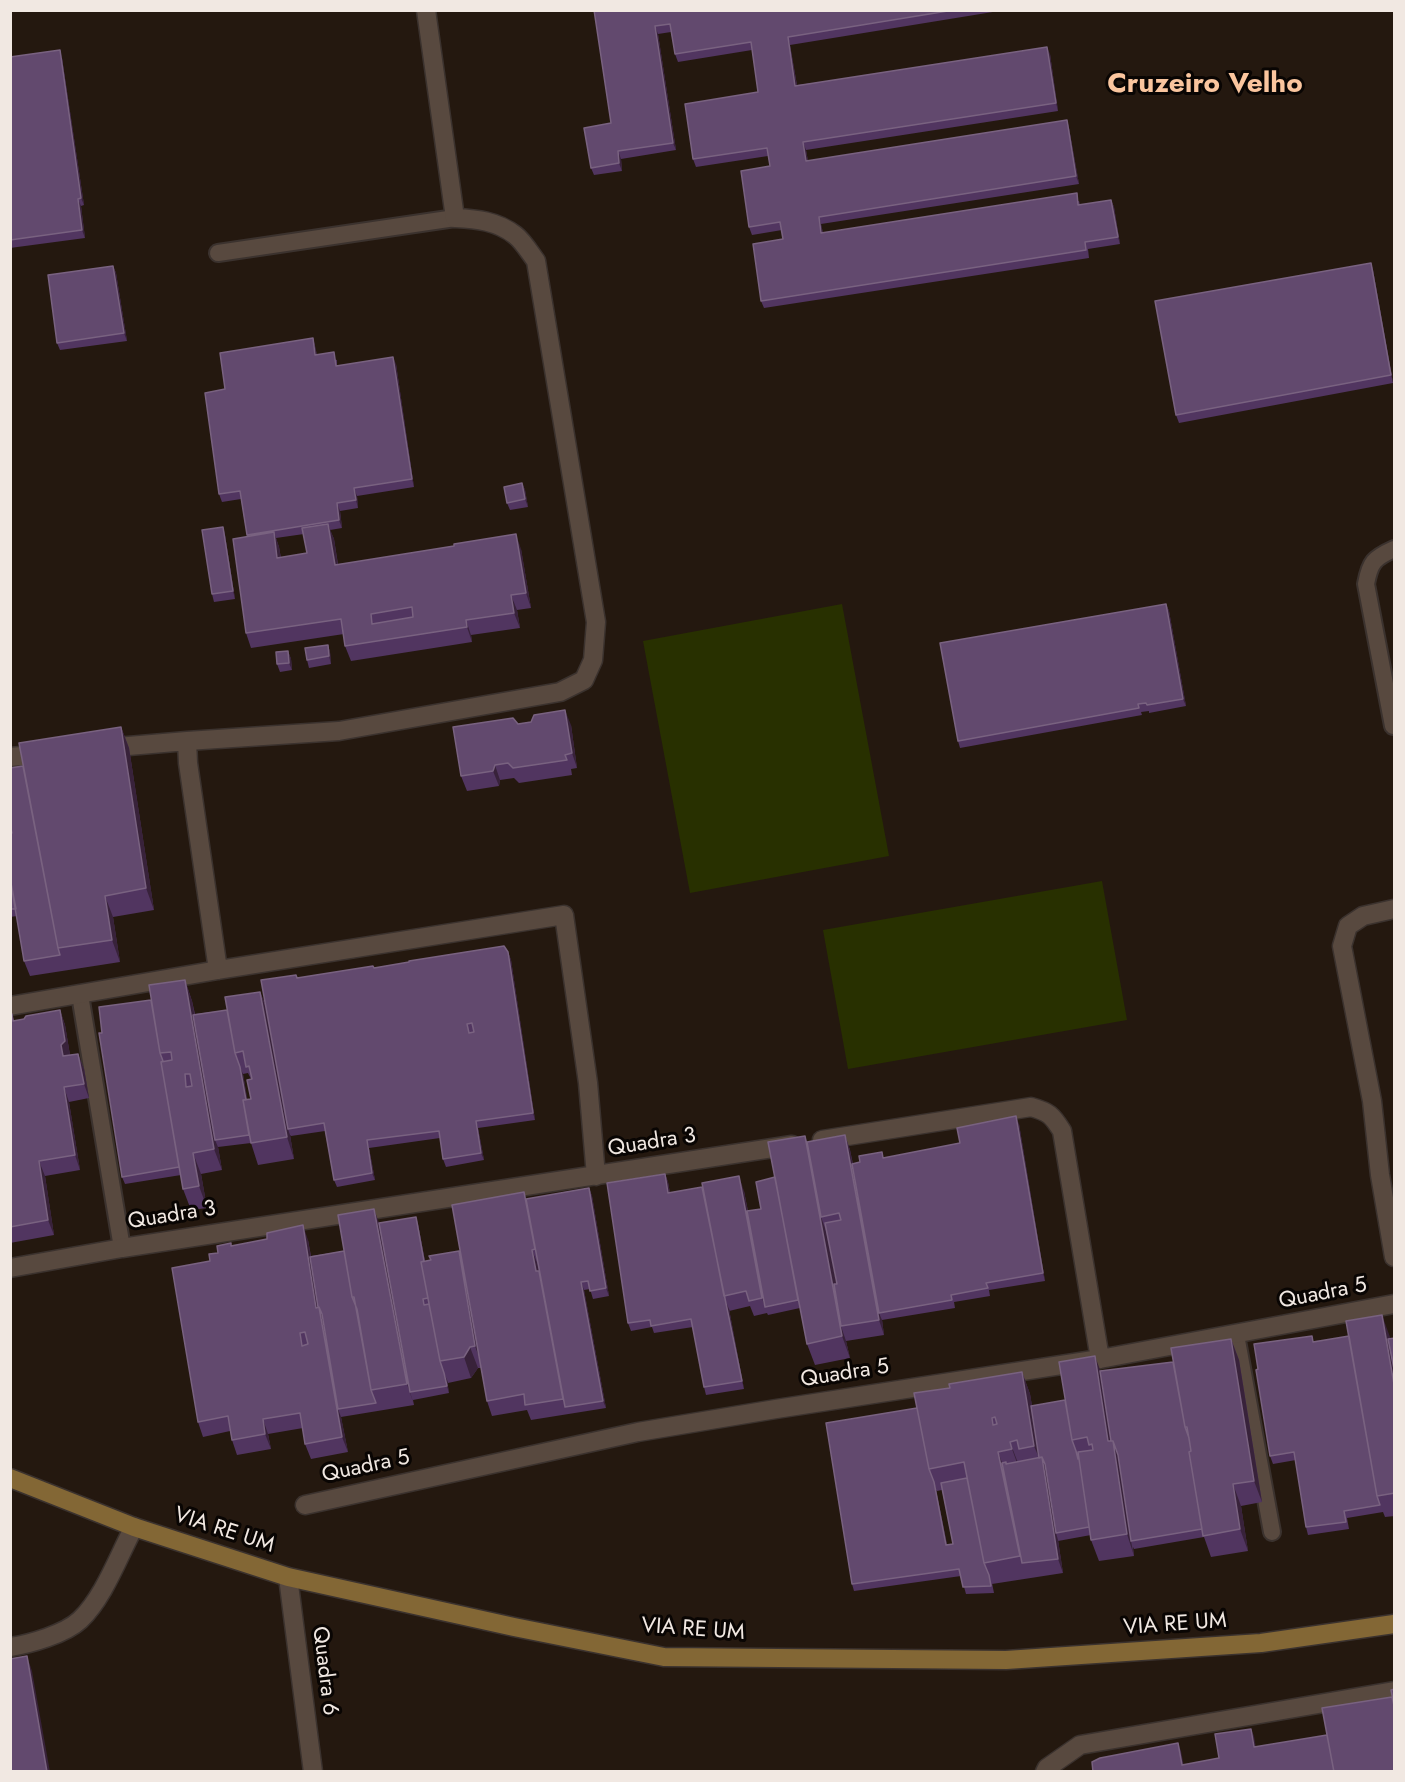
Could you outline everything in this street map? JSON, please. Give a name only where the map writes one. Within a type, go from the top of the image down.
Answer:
[{"type":"street","points":[[93,749],[339,731],[560,692],[584,680],[593,660],[597,622],[536,261],[516,235],[494,223],[479,219],[455,218],[426,10]]},
{"type":"street","points":[[187,741],[188,762],[218,970]]},
{"type":"street","points":[[10,757],[57,752]]},
{"type":"street","points":[[1395,909],[1362,916],[1348,926],[1342,946],[1387,1174],[1395,1257]]},
{"type":"street","points":[[10,1006],[218,970],[564,915],[588,1083],[596,1176]]},
{"type":"street","name":"Quadra 3","points":[[10,1268],[122,1248],[1031,1107],[1047,1112],[1062,1131],[1100,1359]]},
{"type":"street","name":"Quadra 5","points":[[304,1505],[639,1432],[1100,1359],[1395,1304]]},
{"type":"street","name":"VIA RE UM","points":[[10,1478],[134,1527],[288,1576],[514,1627],[664,1657],[1006,1660],[1261,1643],[1395,1623]]},
{"type":"street","points":[[10,1647],[37,1641],[78,1622],[97,1599],[134,1527]]},
{"type":"street","name":"Quadra 6","points":[[288,1576],[313,1772]]},
{"type":"street","points":[[1045,1772],[1047,1768],[1080,1744],[1395,1691]]},
{"type":"lane","points":[[218,253],[455,218]]},
{"type":"lane","points":[[1393,726],[1366,584],[1372,562],[1380,555],[1395,549]]},
{"type":"lane","points":[[80,995],[122,1248]]},
{"type":"lane","points":[[1236,1335],[1272,1532]]},
{"type":"green space","points":[[842,604],[889,856],[690,893],[643,641]]},
{"type":"green space","points":[[1102,881],[1127,1020],[848,1069],[823,930]]},
{"type":"building","points":[[594,10],[954,10],[788,37],[795,86],[1047,47],[1056,103],[803,142],[806,161],[1067,120],[1076,176],[819,217],[821,233],[1077,193],[1078,205],[1111,200],[1118,237],[1085,242],[1086,250],[761,301],[753,244],[783,239],[780,222],[749,227],[741,171],[770,166],[767,148],[693,159],[685,104],[758,92],[751,42],[675,54],[670,24],[655,26],[673,143],[618,151],[619,163],[591,168],[584,128],[611,123]]},
{"type":"building","points":[[60,50],[81,198],[78,199],[82,230],[10,240],[10,57]]},
{"type":"building","points":[[1371,263],[1391,375],[1176,415],[1155,301]]},
{"type":"building","points":[[113,266],[124,333],[57,343],[48,275]]},
{"type":"building","points":[[313,338],[315,355],[334,352],[336,366],[393,357],[412,479],[354,488],[356,500],[337,503],[339,520],[247,535],[240,491],[219,494],[205,393],[225,389],[220,353]]},
{"type":"building","points":[[522,483],[525,499],[507,503],[504,487]]},
{"type":"building","points":[[328,524],[335,565],[516,534],[526,593],[511,595],[514,613],[466,620],[467,627],[345,646],[341,619],[246,633],[233,539],[274,532],[277,558],[307,553],[302,528]],"holes":[[[412,607],[413,617],[372,624],[371,614]]]},
{"type":"building","points":[[223,527],[233,591],[212,594],[202,530]]},
{"type":"building","points":[[1166,604],[1183,699],[1147,705],[1146,703],[1138,704],[1139,708],[958,741],[940,643]]},
{"type":"building","points":[[328,645],[329,656],[307,660],[305,648]]},
{"type":"building","points":[[288,651],[289,663],[277,664],[276,652]]},
{"type":"building","points":[[565,710],[572,753],[565,755],[567,760],[513,768],[508,763],[495,765],[493,771],[461,776],[453,727],[513,718],[518,724],[531,722],[534,715]]},
{"type":"building","points":[[121,727],[146,888],[105,896],[112,940],[58,948],[19,743]]},
{"type":"building","points":[[23,766],[60,955],[24,961],[10,878],[10,833],[12,833],[10,768]]},
{"type":"building","points":[[10,878],[16,909],[10,909]]},
{"type":"building","points":[[504,946],[508,952],[533,1113],[476,1121],[481,1153],[443,1159],[439,1131],[367,1140],[372,1173],[334,1180],[324,1123],[288,1129],[261,980],[296,975],[297,978]],"holes":[[[472,1023],[474,1032],[469,1033],[467,1024]]]},
{"type":"building","points":[[185,980],[214,1149],[193,1153],[199,1186],[183,1189],[161,1062],[172,1060],[171,1052],[160,1053],[149,985]],"holes":[[[185,1074],[190,1074],[192,1086],[186,1087]]]},
{"type":"building","points":[[260,992],[287,1137],[251,1143],[243,1100],[251,1099],[247,1080],[252,1079],[249,1066],[246,1067],[243,1051],[235,1053],[225,997]]},
{"type":"building","points":[[151,1000],[179,1167],[122,1177],[99,1033],[102,1033],[99,1007]]},
{"type":"building","points":[[60,1010],[65,1041],[61,1045],[63,1056],[78,1054],[84,1084],[64,1087],[75,1155],[39,1161],[48,1220],[10,1227],[10,1014],[12,1014],[13,1021],[24,1019],[26,1016]]},
{"type":"building","points":[[227,1010],[246,1100],[243,1100],[249,1135],[215,1140],[193,1015]]},
{"type":"building","points":[[1016,1116],[1043,1273],[986,1283],[988,1288],[951,1295],[952,1300],[879,1313],[852,1164],[860,1162],[859,1156],[882,1152],[883,1158],[960,1143],[957,1128]]},
{"type":"building","points":[[845,1135],[879,1320],[841,1326],[834,1284],[837,1284],[825,1223],[841,1220],[839,1213],[821,1217],[807,1142]]},
{"type":"building","points":[[805,1136],[842,1336],[807,1344],[768,1142]]},
{"type":"building","points":[[665,1174],[668,1193],[702,1187],[742,1381],[704,1387],[691,1319],[651,1326],[650,1320],[628,1323],[607,1183]]},
{"type":"building","points":[[739,1176],[762,1298],[749,1301],[746,1291],[724,1296],[702,1183]]},
{"type":"building","points":[[775,1177],[798,1300],[765,1307],[747,1211],[761,1209],[756,1182]]},
{"type":"building","points":[[589,1188],[606,1288],[590,1291],[588,1281],[581,1282],[603,1401],[565,1407],[526,1199]]},
{"type":"building","points":[[524,1192],[535,1249],[532,1250],[536,1271],[539,1271],[563,1399],[525,1405],[524,1394],[487,1401],[452,1205]]},
{"type":"building","points":[[374,1209],[407,1384],[371,1390],[338,1215]]},
{"type":"building","points":[[416,1217],[428,1298],[423,1299],[424,1305],[429,1304],[447,1386],[410,1392],[379,1223]]},
{"type":"building","points":[[303,1225],[316,1308],[319,1307],[342,1437],[305,1444],[300,1413],[263,1419],[265,1434],[232,1440],[228,1416],[198,1422],[172,1268],[210,1261],[209,1254],[218,1253],[217,1246],[231,1243],[231,1246],[267,1239],[267,1233]],"holes":[[[305,1332],[308,1344],[302,1346],[300,1333]]]},
{"type":"building","points":[[344,1251],[371,1390],[376,1403],[338,1409],[310,1257]]},
{"type":"building","points":[[459,1251],[475,1346],[470,1347],[464,1357],[440,1361],[421,1262],[431,1260],[429,1256]]},
{"type":"building","points":[[1382,1315],[1395,1390],[1395,1493],[1377,1496],[1346,1321]]},
{"type":"building","points":[[1312,1336],[1313,1342],[1349,1336],[1380,1505],[1344,1511],[1346,1522],[1306,1527],[1294,1452],[1270,1456],[1254,1344]]},
{"type":"building","points":[[1395,1338],[1395,1374],[1388,1339]]},
{"type":"building","points":[[1231,1339],[1254,1481],[1233,1484],[1240,1529],[1203,1536],[1187,1427],[1185,1427],[1171,1348]]},
{"type":"building","points":[[1095,1356],[1108,1441],[1113,1441],[1127,1534],[1091,1540],[1078,1452],[1093,1450],[1092,1444],[1089,1445],[1087,1437],[1072,1440],[1059,1362]]},
{"type":"building","points":[[1173,1362],[1189,1438],[1191,1451],[1189,1452],[1202,1529],[1131,1541],[1118,1455],[1111,1441],[1100,1371]]},
{"type":"building","points":[[1022,1372],[1034,1446],[1019,1449],[1017,1440],[1010,1442],[1012,1449],[998,1452],[1020,1556],[984,1563],[964,1462],[929,1469],[914,1393],[950,1388],[949,1384]],"holes":[[[995,1417],[997,1424],[993,1425],[992,1418]]]},
{"type":"building","points":[[1065,1400],[1072,1440],[1079,1459],[1089,1527],[1056,1533],[1045,1464],[1042,1457],[1039,1458],[1031,1406]]},
{"type":"building","points":[[917,1408],[946,1545],[953,1544],[941,1483],[967,1478],[984,1563],[991,1586],[963,1587],[959,1569],[852,1584],[826,1423]]},
{"type":"building","points":[[1042,1457],[1058,1559],[1022,1563],[1002,1463]]},
{"type":"building","points":[[27,1656],[47,1772],[10,1772],[10,1659]]},
{"type":"building","points":[[1395,1689],[1395,1710],[1391,1690]]},
{"type":"building","points":[[1392,1697],[1395,1710],[1395,1772],[1334,1772],[1322,1708]]},
{"type":"building","points":[[1251,1729],[1254,1747],[1327,1735],[1334,1772],[1093,1772],[1092,1762],[1100,1758],[1178,1743],[1182,1765],[1219,1758],[1215,1734]]},
{"type":"district","name":"Cruzeiro Velho","points":[[1205,85]]}]
